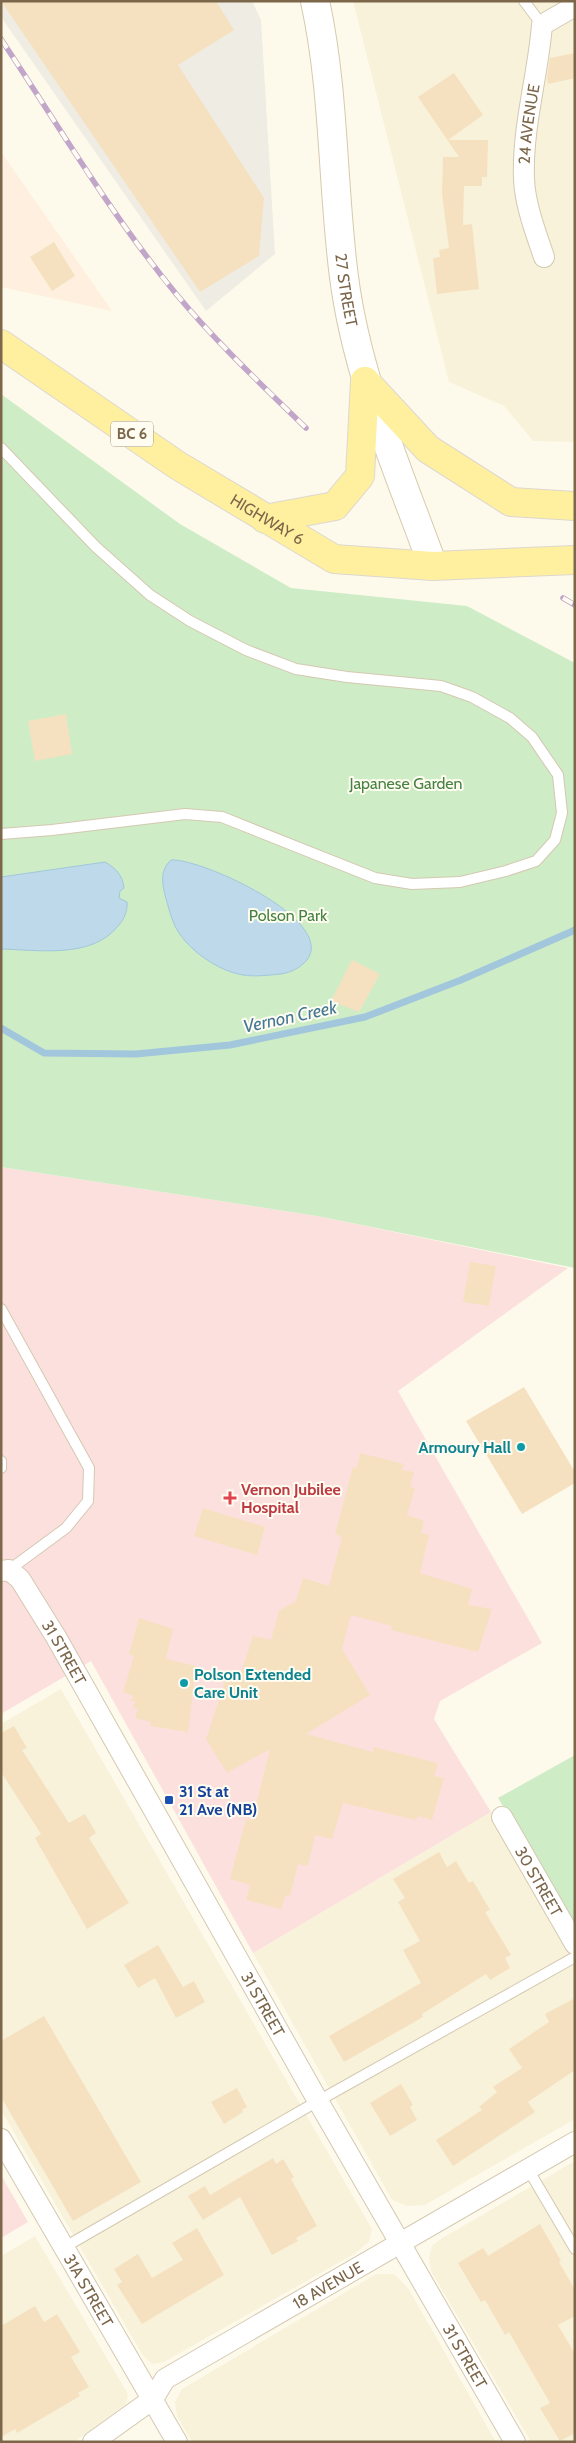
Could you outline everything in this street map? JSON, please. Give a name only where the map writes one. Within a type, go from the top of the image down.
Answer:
[{"type":"main road","name":"27 STREET","points":[[315,1],[324,43],[344,278],[365,381],[433,566]]},
{"type":"main road","name":"HIGHWAY 6","points":[[1,344],[177,465],[265,520],[334,559],[433,566],[575,560]]},
{"type":"main road","points":[[365,381],[428,449],[511,502],[575,506]]},
{"type":"main road","points":[[265,520],[335,506],[360,476],[365,381]]},
{"type":"street","points":[[542,25],[575,6]]},
{"type":"street","name":"24 AVENUE","points":[[542,25],[540,54],[526,135],[524,180],[534,228],[544,257]]},
{"type":"street","name":"31 STREET","points":[[5,1570],[20,1579],[56,1637],[318,2101],[515,2442]]},
{"type":"street","name":"30 STREET","points":[[502,1817],[575,1944]]},
{"type":"street","name":"31A STREET","points":[[1,2139],[177,2442]]},
{"type":"street","name":"18 AVENUE","points":[[93,2442],[153,2399],[165,2379],[575,2142]]},
{"type":"lane","points":[[524,1],[542,25]]},
{"type":"lane","points":[[1,448],[96,547],[150,595],[190,621],[246,650],[296,669],[347,677],[441,686],[472,697],[510,718],[532,737],[558,775],[562,813],[555,840],[536,860],[506,871],[460,882],[412,884],[375,878],[222,817],[185,814],[52,830],[1,834]]},
{"type":"lane","points":[[1,1309],[90,1468],[88,1501],[66,1528],[5,1570]]},
{"type":"lane","points":[[1,1462],[1,1468]]},
{"type":"lane","points":[[63,2248],[318,2101],[575,1957]]},
{"type":"lane","points":[[528,2169],[575,2249]]},
{"type":"shaded area","points":[[1,1],[252,1],[261,20],[275,254],[206,311],[1,17]]},
{"type":"shaded area","points":[[353,1],[575,1],[575,442],[533,441],[504,406],[449,382]]},
{"type":"shaded area","points":[[1,152],[112,311],[1,287]]},
{"type":"shaded area","name":"Vernon Jubilee Hospital","points":[[1,1167],[317,1216],[568,1268],[398,1391],[542,1643],[440,1701],[434,1719],[491,1812],[253,1953],[91,1661],[1,1714]]},
{"type":"shaded area","points":[[61,1689],[372,2229],[369,2242],[354,2254],[164,2362],[152,2364],[143,2356],[1,2110],[1,1724]]},
{"type":"shaded area","points":[[491,1812],[575,1960],[575,2119],[425,2205],[407,2206],[392,2200],[253,1953]]},
{"type":"shaded area","points":[[575,2161],[575,2442],[531,2442],[431,2271],[429,2258],[432,2246],[439,2240]]},
{"type":"shaded area","points":[[1,2175],[28,2222],[1,2238]]},
{"type":"shaded area","points":[[35,2236],[128,2394],[126,2404],[74,2442],[1,2442],[1,2256]]},
{"type":"shaded area","points":[[376,2274],[394,2274],[408,2288],[496,2442],[192,2442],[177,2416],[175,2402],[182,2389]]},
{"type":"green space","name":"Polson Park","points":[[1,394],[180,524],[291,588],[467,606],[575,663],[575,1268],[317,1216],[1,1167]]},
{"type":"green space","points":[[575,1755],[575,1927],[498,1798]]},
{"type":"water","points":[[171,860],[187,862],[235,880],[262,894],[285,910],[303,927],[311,944],[307,960],[289,972],[252,976],[233,973],[205,958],[181,936],[171,916],[165,895],[163,872]]},
{"type":"water","points":[[105,862],[116,870],[120,876],[124,888],[120,891],[119,898],[127,902],[126,912],[122,921],[107,937],[94,944],[64,950],[1,949],[1,877]]},
{"type":"building","points":[[1,1],[216,1],[234,30],[178,65],[264,198],[259,256],[200,292]]},
{"type":"building","points":[[575,53],[575,78],[548,84],[547,77],[550,58]]},
{"type":"building","points":[[454,73],[483,115],[448,140],[488,140],[487,177],[482,177],[482,186],[464,186],[463,225],[472,224],[479,289],[437,294],[433,258],[440,257],[439,250],[449,248],[442,194],[443,157],[459,157],[418,97]]},
{"type":"building","points":[[54,242],[75,276],[52,291],[30,257]]},
{"type":"building","points":[[66,714],[72,754],[35,761],[28,721]]},
{"type":"building","points":[[352,960],[380,974],[359,1012],[331,1001]]},
{"type":"building","points":[[470,1262],[496,1266],[489,1306],[463,1302]]},
{"type":"building","name":"Armoury Hall","points":[[524,1387],[575,1472],[575,1483],[522,1514],[466,1421]]},
{"type":"building","name":"Polson Extended Care Unit","points":[[360,1453],[404,1464],[402,1470],[414,1472],[410,1487],[415,1488],[407,1515],[424,1521],[421,1533],[429,1535],[420,1573],[472,1589],[468,1605],[492,1609],[478,1652],[391,1630],[392,1626],[351,1615],[342,1649],[370,1695],[306,1734],[373,1752],[374,1747],[438,1763],[434,1776],[444,1778],[432,1820],[418,1816],[416,1820],[343,1803],[332,1839],[315,1835],[308,1866],[298,1864],[290,1896],[286,1895],[281,1909],[246,1900],[250,1885],[230,1879],[246,1819],[252,1821],[270,1749],[227,1773],[206,1739],[227,1675],[239,1679],[253,1636],[271,1640],[279,1611],[296,1601],[303,1578],[329,1586],[342,1537],[335,1534],[353,1467],[357,1468]]},
{"type":"building","points":[[203,1508],[265,1527],[257,1555],[194,1536]]},
{"type":"building","points":[[139,1618],[173,1629],[166,1659],[196,1666],[188,1732],[150,1726],[151,1722],[135,1718],[138,1709],[133,1707],[136,1701],[131,1701],[133,1696],[123,1692],[134,1656],[129,1654]]},
{"type":"building","points":[[14,1726],[27,1748],[22,1750],[69,1823],[85,1814],[96,1833],[89,1838],[129,1903],[87,1929],[35,1838],[41,1834],[1,1772],[1,1733]]},
{"type":"building","points":[[439,1852],[447,1867],[456,1861],[469,1883],[473,1881],[490,1910],[485,1912],[511,1955],[505,1958],[510,1968],[490,1980],[486,1974],[422,2014],[423,2017],[344,2062],[329,2036],[421,1983],[403,1950],[420,1941],[398,1902],[405,1898],[393,1879]]},
{"type":"building","points":[[158,1945],[183,1987],[194,1981],[205,2002],[176,2018],[155,1978],[138,1988],[124,1965]]},
{"type":"building","points":[[575,1998],[575,2070],[528,2102],[535,2112],[453,2166],[436,2140],[482,2110],[479,2107],[497,2092],[493,2087],[522,2068],[509,2049],[549,2022],[545,2014]]},
{"type":"building","points":[[44,2016],[141,2182],[73,2221],[1,2097],[1,2041]]},
{"type":"building","points":[[401,2084],[413,2105],[410,2107],[417,2120],[390,2136],[370,2103]]},
{"type":"building","points":[[237,2088],[247,2107],[242,2110],[243,2112],[224,2124],[211,2102]]},
{"type":"building","points":[[273,2158],[276,2164],[283,2159],[294,2177],[291,2179],[317,2226],[296,2238],[298,2241],[272,2255],[240,2197],[203,2220],[188,2196],[205,2186],[210,2195]]},
{"type":"building","points":[[540,2224],[575,2290],[575,2316],[558,2325],[575,2354],[575,2433],[560,2441],[540,2408],[550,2403],[509,2332],[505,2335],[485,2300],[481,2302],[458,2263],[483,2248],[488,2256]]},
{"type":"building","points":[[197,2228],[224,2275],[142,2324],[117,2285],[122,2282],[114,2269],[138,2254],[152,2278],[183,2260],[172,2243]]},
{"type":"building","points":[[35,2306],[44,2322],[57,2314],[80,2352],[71,2357],[89,2387],[78,2393],[80,2396],[17,2433],[15,2429],[1,2437],[1,2326]]},
{"type":"waterway","name":"Vernon Creek","points":[[1,1028],[44,1053],[136,1054],[230,1045],[365,1017],[461,980],[575,930]]},
{"type":"railway","points":[[1,39],[107,202],[153,265],[208,330],[306,428]]},
{"type":"railway","points":[[563,598],[575,605]]},
{"type":"place","name":"Armoury Hall","points":[[521,1447]]},
{"type":"place","name":"Vernon Jubilee Hospital","points":[[230,1498]]},
{"type":"place","name":"Polson Extended Care Unit","points":[[184,1683]]},
{"type":"place","name":"31 St at 21 Ave (NB)","points":[[169,1800]]},
{"type":"park label","name":"Japanese Garden","points":[[406,783]]}]
